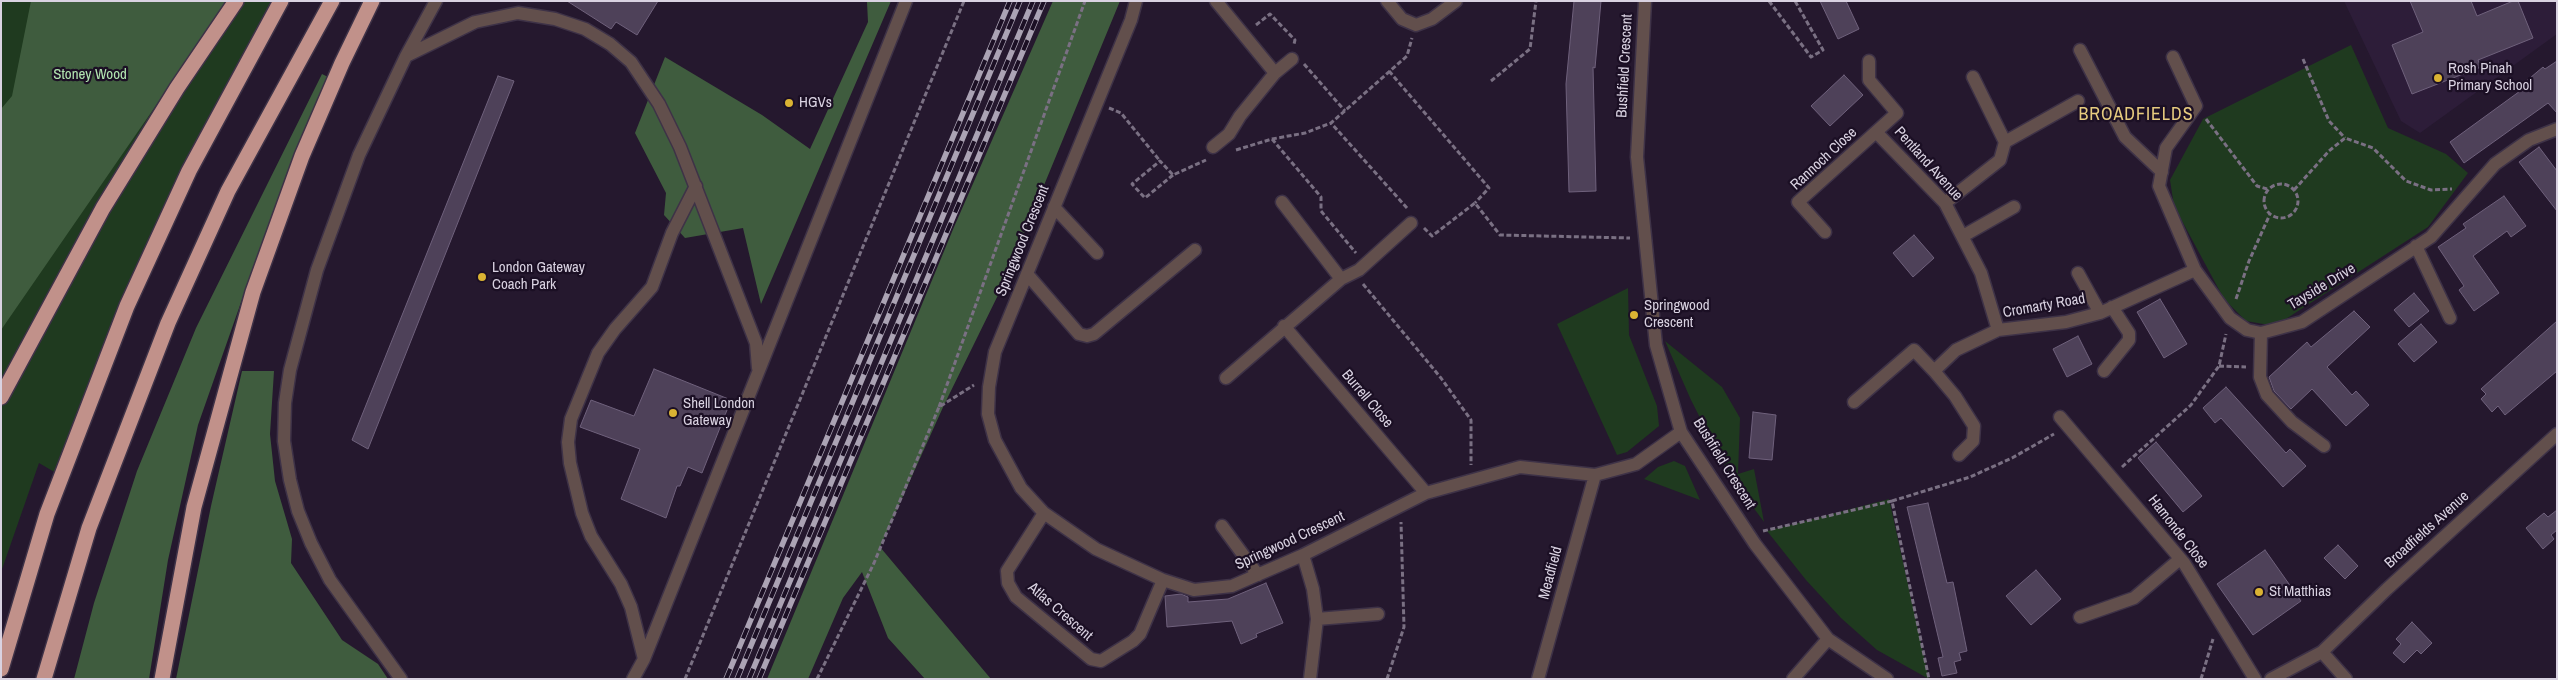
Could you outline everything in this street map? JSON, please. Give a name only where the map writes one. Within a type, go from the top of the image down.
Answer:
[{"type":"highway","points":[[1,397],[103,208],[177,88],[236,1]]},
{"type":"highway","points":[[1,669],[47,514],[127,306],[189,171],[281,1]]},
{"type":"highway","points":[[44,679],[89,528],[168,323],[228,191],[332,1]]},
{"type":"highway","points":[[162,679],[194,507],[252,292],[302,156],[342,63],[372,1]]},
{"type":"street","points":[[401,679],[330,580],[310,543],[298,511],[290,480],[284,441],[285,413],[290,370],[317,270],[359,156],[406,56],[436,1]]},
{"type":"street","points":[[633,679],[644,659],[906,1]]},
{"type":"street","name":"Springwood Crescent","points":[[1136,1],[1131,20],[995,352],[988,414],[995,440],[1022,488],[1044,513],[1096,548],[1164,580],[1194,590],[1232,586],[1303,556],[1426,493],[1520,467],[1595,475],[1636,464],[1681,432]]},
{"type":"street","points":[[1216,1],[1274,74]]},
{"type":"street","points":[[1388,1],[1402,19],[1416,25],[1432,20],[1456,1]]},
{"type":"street","name":"Bushfield Crescent","points":[[1645,1],[1637,157],[1656,345],[1681,432],[1748,534],[1828,638],[1887,679]]},
{"type":"street","points":[[406,56],[475,22],[518,13],[555,19],[585,29],[610,44],[631,62],[659,104],[696,186],[756,343],[758,370]]},
{"type":"street","points":[[2080,50],[2124,137],[2162,172]]},
{"type":"street","points":[[2173,57],[2196,106],[2166,148],[2159,186],[2195,270],[2230,318],[2247,330],[2262,334],[2260,377],[2267,395],[2292,422],[2324,446]]},
{"type":"street","points":[[1213,147],[1229,134],[1274,74],[1292,59]]},
{"type":"street","points":[[1869,61],[1869,80],[1897,114],[1876,132]]},
{"type":"street","points":[[1945,203],[2000,160],[2005,142],[1973,77]]},
{"type":"street","points":[[2005,142],[2078,101]]},
{"type":"street","name":"Tayside Drive","points":[[2262,334],[2302,322],[2431,236],[2495,164],[2529,140],[2557,130]]},
{"type":"street","name":"Pentland Avenue","points":[[1876,132],[1945,203],[1981,273],[1998,330]]},
{"type":"street","name":"Rannoch Close","points":[[1825,232],[1798,202],[1876,132]]},
{"type":"street","points":[[644,659],[631,607],[622,584],[590,536],[582,513],[570,463],[568,442],[572,419],[598,354],[615,329],[652,287],[672,233],[696,186]]},
{"type":"street","points":[[1282,202],[1341,279]]},
{"type":"street","points":[[1054,207],[1098,253]]},
{"type":"street","points":[[1963,236],[2014,207]]},
{"type":"street","points":[[1226,378],[1284,326],[1341,279],[1354,273],[1365,264],[1414,219]]},
{"type":"street","points":[[2416,246],[2450,318]]},
{"type":"street","points":[[1027,274],[1079,334],[1087,336],[1094,334],[1195,250]]},
{"type":"street","name":"Cromarty Road","points":[[1934,370],[1956,350],[1998,330],[2066,322],[2100,313],[2195,270]]},
{"type":"street","points":[[2078,273],[2100,313]]},
{"type":"street","points":[[2104,371],[2129,340],[2128,333],[2112,307]]},
{"type":"street","name":"Burrell Close","points":[[1284,326],[1426,493]]},
{"type":"street","points":[[1854,402],[1914,350],[1934,370],[1955,396],[1974,426],[1972,441],[1959,455]]},
{"type":"street","name":"Hamonde Close","points":[[2064,421],[2180,559],[2223,624],[2255,679]]},
{"type":"street","name":"Broadfields Avenue","points":[[2322,652],[2387,589],[2557,434]]},
{"type":"street","name":"Meadfield","points":[[1538,679],[1595,475]]},
{"type":"street","name":"Atlas Crescent","points":[[1044,513],[1007,571],[1008,583],[1016,597],[1090,659],[1101,660],[1133,641],[1140,634],[1164,580]]},
{"type":"street","points":[[1222,526],[1258,575]]},
{"type":"street","points":[[1303,556],[1313,589],[1317,619],[1310,679]]},
{"type":"street","points":[[2080,617],[2134,598],[2180,559]]},
{"type":"street","points":[[1317,619],[1378,614]]},
{"type":"street","points":[[1793,679],[1828,638]]},
{"type":"street","points":[[2271,679],[2322,652],[2346,679]]},
{"type":"path","points":[[684,679],[964,1]]},
{"type":"path","points":[[817,679],[874,563],[939,407],[1085,1]]},
{"type":"path","points":[[1491,82],[1530,49],[1536,1]]},
{"type":"path","points":[[1769,1],[1811,57],[1823,50],[1795,1]]},
{"type":"path","points":[[1389,71],[1489,188],[1475,203],[1432,236],[1414,219],[1331,123],[1389,71],[1406,56],[1416,25]]},
{"type":"path","points":[[2302,59],[2329,122],[2345,138],[2373,148],[2406,181],[2431,190],[2475,187]]},
{"type":"path","points":[[1096,104],[1122,113],[1160,161]]},
{"type":"path","points":[[2196,106],[2257,186],[2268,189]]},
{"type":"path","points":[[2294,190],[2329,151],[2345,138]]},
{"type":"path","points":[[1272,139],[1321,197],[1321,211],[1365,264]]},
{"type":"path","points":[[2281,183],[2294,190],[2298,200],[2291,215],[2280,218],[2270,214],[2263,199],[2268,189],[2281,183]]},
{"type":"path","points":[[1475,203],[1500,235],[1645,237]]},
{"type":"path","points":[[2112,477],[2148,441],[2191,405],[2219,366],[2230,318],[2249,260],[2270,214]]},
{"type":"path","points":[[1354,273],[1441,378],[1471,420],[1471,480]]},
{"type":"path","points":[[2219,366],[2260,368]]},
{"type":"path","points":[[939,407],[992,373]]},
{"type":"path","points":[[1748,534],[1892,501],[1970,477],[2012,458],[2064,421]]},
{"type":"path","points":[[1892,501],[1929,679]]},
{"type":"path","points":[[1388,679],[1404,626],[1398,507]]},
{"type":"path","points":[[2201,679],[2215,633],[2223,624]]},
{"type":"shaded area","name":"Rosh Pinah Primary School","points":[[2344,1],[2557,1],[2557,34],[2420,133],[2401,121]]},
{"type":"green space","points":[[1,1],[287,1],[158,244],[68,480],[39,463],[1,572]]},
{"type":"green space","name":"Stoney Wood","points":[[31,1],[228,1],[1,330],[1,109],[12,96]]},
{"type":"green space","points":[[891,1],[761,304],[743,228],[685,238],[664,215],[666,193],[635,133],[665,57],[762,115],[810,149],[868,22],[867,2]]},
{"type":"green space","points":[[1053,1],[1120,1],[1002,287],[944,405],[880,547],[991,679],[925,679],[888,638],[862,572],[843,598],[808,679],[767,679],[954,227]]},
{"type":"green space","points":[[2351,45],[2388,128],[2446,154],[2468,173],[2428,227],[2275,326],[2246,321],[2224,299],[2174,206],[2170,180],[2203,119]]},
{"type":"green space","points":[[322,74],[330,78],[259,251],[198,425],[168,560],[149,679],[74,679],[94,603],[137,471],[196,328]]},
{"type":"green space","points":[[1628,288],[1629,335],[1657,406],[1659,426],[1627,452],[1617,455],[1557,324]]},
{"type":"green space","points":[[1665,341],[1722,387],[1740,418],[1738,474],[1754,469],[1764,522],[1728,473],[1691,400]]},
{"type":"green space","points":[[242,371],[274,371],[270,434],[275,481],[292,539],[291,563],[342,640],[378,664],[388,679],[176,679],[211,506]]},
{"type":"green space","points":[[1674,461],[1685,466],[1700,500],[1644,479],[1658,467]]},
{"type":"green space","points":[[1889,499],[1929,679],[1877,650],[1841,618],[1806,580],[1767,531]]},
{"type":"building","points":[[567,1],[658,1],[637,35],[616,22],[611,29]]},
{"type":"building","points":[[1574,1],[1601,1],[1595,68],[1593,67],[1596,191],[1569,192],[1566,84]]},
{"type":"building","points":[[1820,1],[1846,1],[1859,29],[1838,39]]},
{"type":"building","points":[[2410,1],[2471,1],[2477,16],[2513,1],[2518,1],[2533,38],[2478,60],[2481,67],[2412,94],[2392,45],[2423,32]]},
{"type":"building","points":[[2557,61],[2557,113],[2548,103],[2464,163],[2450,142],[2527,86],[2524,83],[2543,67],[2545,69]]},
{"type":"building","points":[[1844,75],[1863,95],[1830,126],[1811,106]]},
{"type":"building","points":[[498,76],[514,81],[368,449],[352,440]]},
{"type":"building","points":[[2539,147],[2557,171],[2557,211],[2519,162]]},
{"type":"building","points":[[2504,196],[2526,226],[2511,237],[2507,231],[2473,256],[2499,293],[2474,311],[2459,290],[2464,286],[2438,247],[2466,228],[2463,224]]},
{"type":"building","points":[[1914,235],[1934,258],[1913,277],[1893,253]]},
{"type":"building","points":[[2414,293],[2429,311],[2409,327],[2394,310]]},
{"type":"building","points":[[2160,299],[2187,344],[2164,358],[2137,312]]},
{"type":"building","points":[[2354,311],[2370,327],[2327,367],[2352,395],[2356,391],[2369,405],[2346,426],[2312,389],[2291,409],[2274,391],[2269,377],[2307,342],[2311,347]]},
{"type":"building","points":[[2557,321],[2557,371],[2505,415],[2498,406],[2492,412],[2481,399],[2486,394],[2481,389]]},
{"type":"building","points":[[2421,324],[2437,342],[2414,362],[2398,344]]},
{"type":"building","points":[[2078,336],[2092,364],[2067,377],[2053,349]]},
{"type":"building","points":[[654,369],[731,400],[702,473],[688,467],[680,486],[677,486],[666,518],[621,499],[640,449],[580,427],[591,400],[634,416]]},
{"type":"building","points":[[2226,387],[2286,453],[2290,449],[2306,466],[2283,487],[2221,418],[2215,423],[2203,408]]},
{"type":"building","points":[[1753,412],[1776,415],[1772,460],[1749,458]]},
{"type":"building","points":[[2156,442],[2202,496],[2183,512],[2138,458]]},
{"type":"building","points":[[1928,503],[1947,583],[1953,582],[1967,651],[1959,653],[1961,660],[1954,662],[1957,673],[1942,676],[1938,658],[1943,657],[1907,507]]},
{"type":"building","points":[[2557,510],[2557,530],[2551,535],[2554,539],[2543,549],[2526,528],[2544,513],[2548,517]]},
{"type":"building","points":[[2338,545],[2358,566],[2345,579],[2324,558]]},
{"type":"building","name":"St Matthias","points":[[2265,550],[2301,601],[2253,635],[2217,584]]},
{"type":"building","points":[[2036,570],[2061,599],[2031,625],[2006,596]]},
{"type":"building","points":[[1266,583],[1283,623],[1256,634],[1257,637],[1241,644],[1232,621],[1167,627],[1165,596],[1181,594],[1188,597],[1188,602],[1228,599]]},
{"type":"building","points":[[2412,622],[2432,643],[2421,654],[2417,650],[2404,663],[2393,653],[2401,644],[2396,639]]},
{"type":"railway","points":[[726,679],[1010,1]]},
{"type":"railway","points":[[737,679],[1020,1]]},
{"type":"railway","points":[[749,679],[1033,1]]},
{"type":"railway","points":[[759,679],[1044,1]]},
{"type":"place","name":"Rosh Pinah Primary School","points":[[2438,78]]},
{"type":"place","name":"HGVs","points":[[789,103]]},
{"type":"place","name":"London Gateway Coach Park","points":[[482,277]]},
{"type":"place","name":"Springwood Crescent","points":[[1634,315]]},
{"type":"place","name":"Shell London Gateway","points":[[673,413]]},
{"type":"place","name":"St Matthias","points":[[2259,592]]},
{"type":"district","name":"BROADFIELDS","points":[[2136,115]]}]
